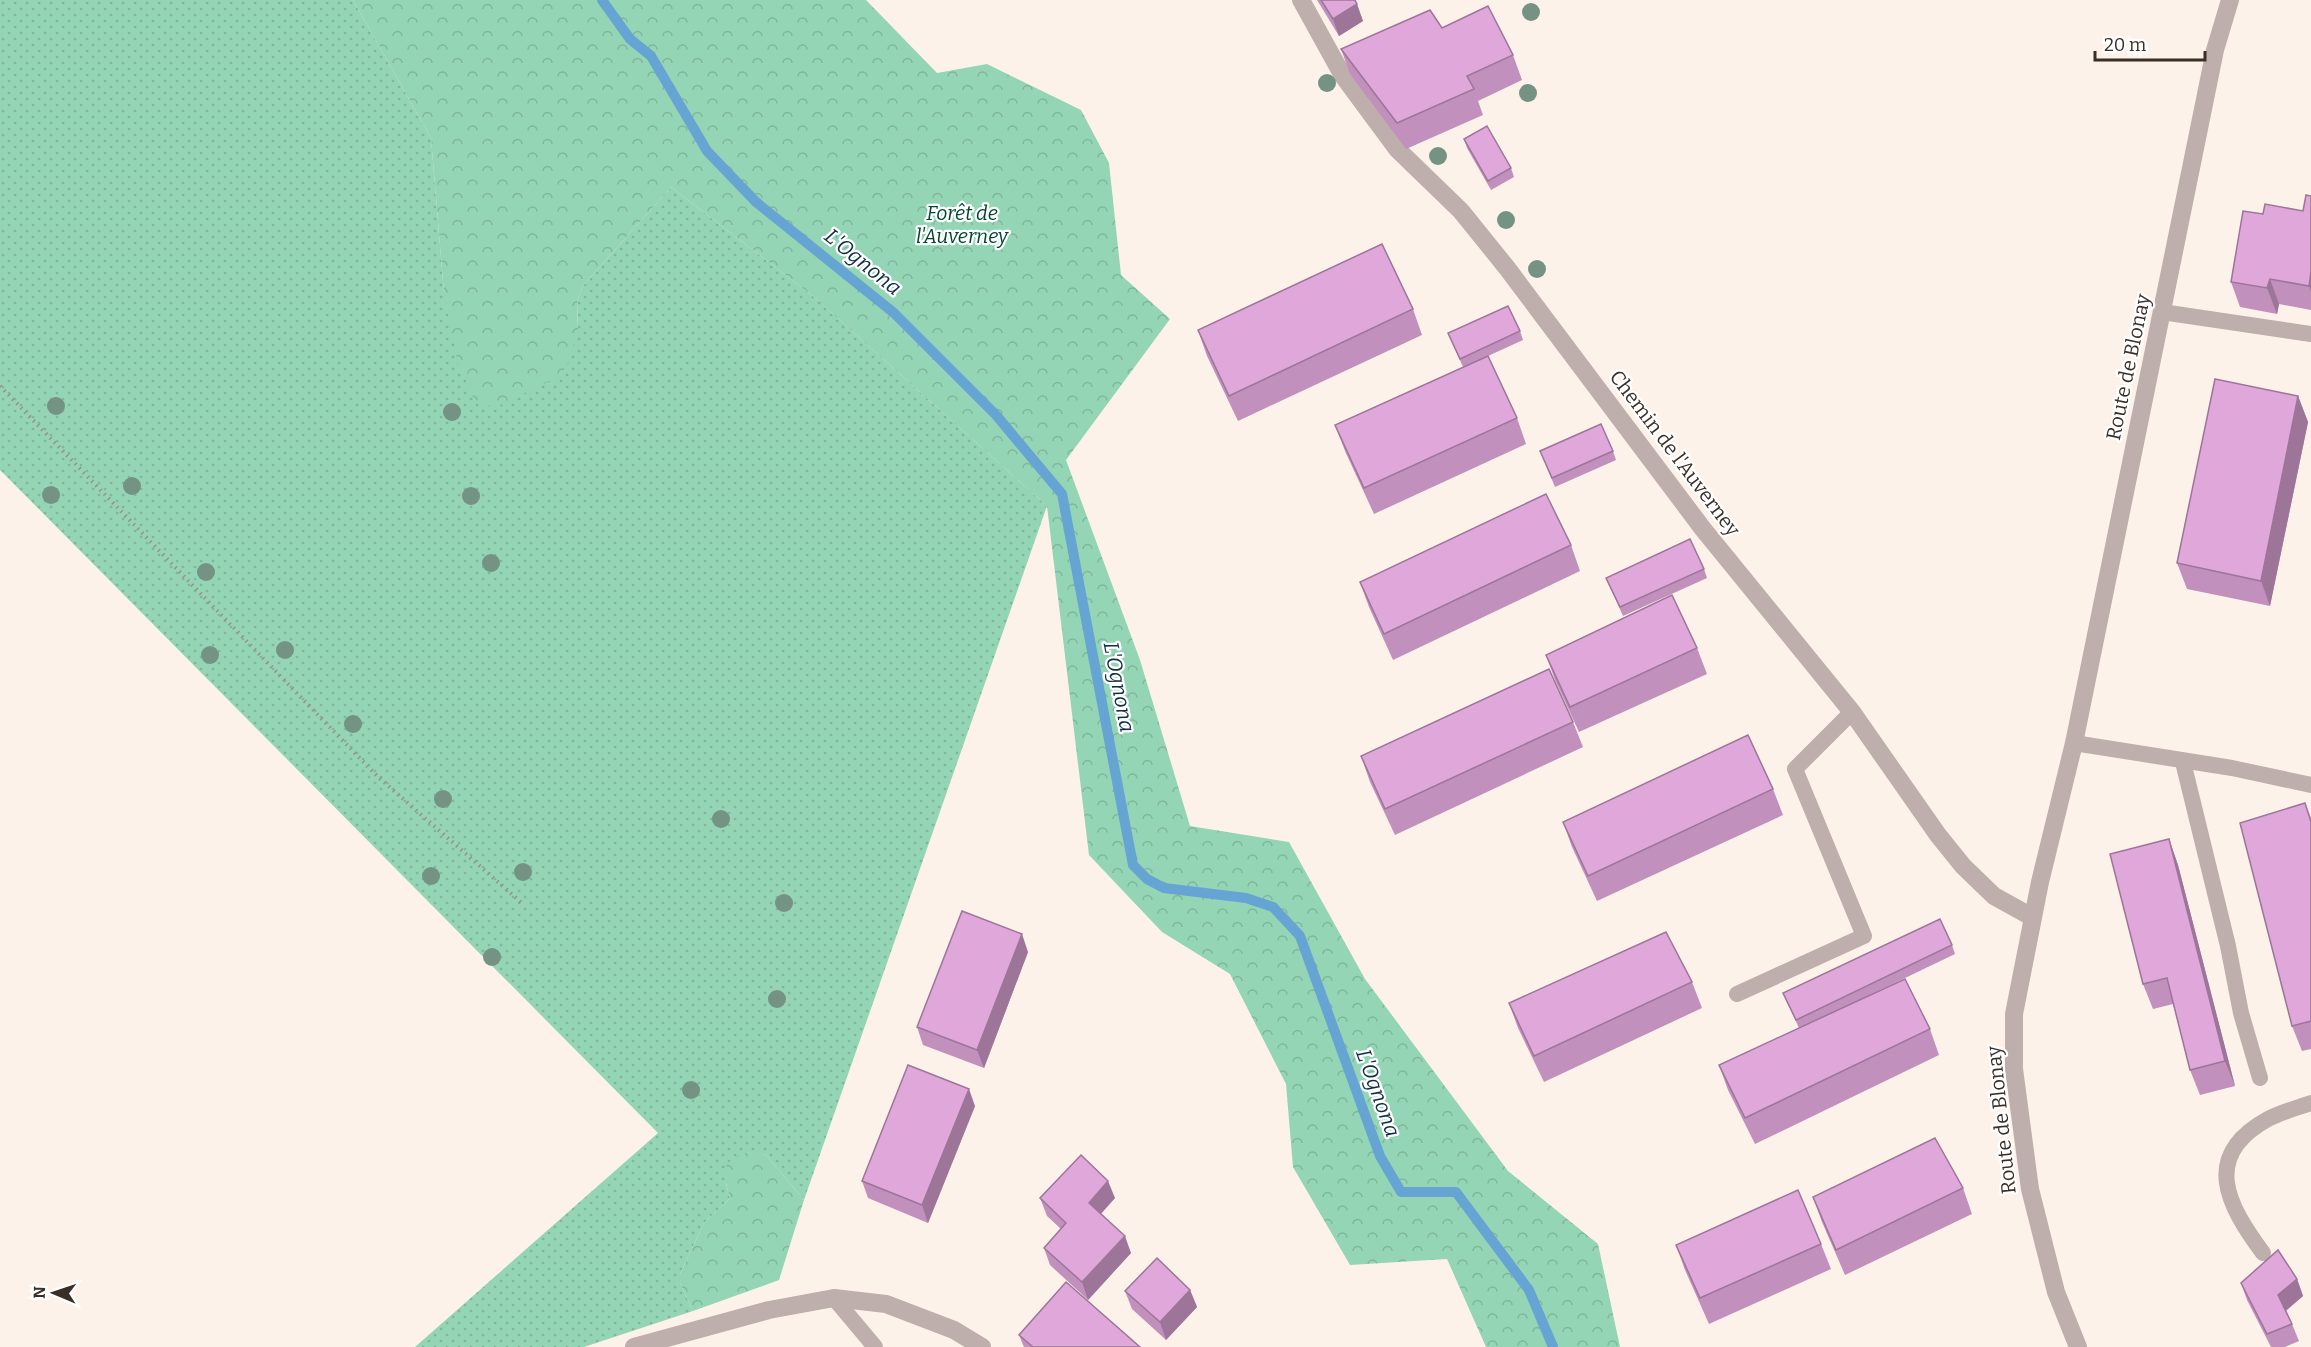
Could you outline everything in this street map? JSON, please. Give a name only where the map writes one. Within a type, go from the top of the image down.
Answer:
[{"type":"street","name":"Chemin de l'Auverney","points":[[1301,0],[1343,76],[1397,149],[1461,211],[1507,268],[1703,529],[1852,712],[1938,835],[1963,866],[1994,896],[2032,917]]},
{"type":"street","name":"Route de Blonay","points":[[2078,1347],[2056,1292],[2030,1189],[2014,1069],[2014,1014],[2032,917],[2074,743],[2215,50],[2230,0]]},
{"type":"street","points":[[634,1347],[802,1303],[834,1298],[886,1304],[954,1330],[982,1347]]},
{"type":"lane","points":[[2162,312],[2311,334]]},
{"type":"lane","points":[[1737,994],[1864,936],[1795,769],[1852,712]]},
{"type":"lane","points":[[2074,743],[2310,784]]},
{"type":"lane","points":[[2183,762],[2228,946],[2241,1013],[2260,1078]]},
{"type":"lane","points":[[2263,1253],[2246,1230],[2228,1197],[2225,1178],[2230,1156],[2244,1137],[2268,1119],[2311,1103]]},
{"type":"lane","points":[[834,1298],[874,1347]]},
{"type":"path","points":[[0,386],[377,776],[522,903]]},
{"type":"green space","points":[[0,0],[353,0],[431,138],[444,293],[578,331],[577,302],[582,287],[671,187],[814,297],[1047,506],[804,1200],[767,1156],[759,1152],[749,1152],[726,1184],[730,1198],[704,1223],[680,1274],[680,1283],[693,1311],[584,1347],[415,1347],[658,1133],[0,470]]},
{"type":"green space","name":"Forêt de l'Auverney","points":[[353,0],[866,0],[937,73],[987,64],[1081,110],[1109,163],[1121,275],[1170,319],[1066,460],[1140,660],[1190,826],[1289,842],[1365,979],[1508,1171],[1598,1244],[1620,1347],[1486,1347],[1447,1259],[1350,1265],[1293,1167],[1286,1084],[1230,974],[1162,932],[1089,855],[1047,506],[814,297],[671,187],[582,287],[577,302],[578,331],[569,361],[560,376],[496,407],[485,405],[474,399],[458,363],[444,293],[431,138]]},
{"type":"green space","points":[[760,1152],[767,1156],[804,1200],[779,1280],[693,1311],[680,1283],[680,1274],[704,1223],[730,1198],[725,1175],[728,1163],[739,1155]]},
{"type":"building","points":[[1321,0],[1355,0],[1357,4],[1333,19]]},
{"type":"building","points":[[1488,6],[1513,55],[1467,76],[1474,89],[1397,123],[1341,49],[1430,10],[1442,28]]},
{"type":"building","points":[[1487,126],[1511,168],[1488,181],[1464,139]]},
{"type":"building","points":[[2306,195],[2311,196],[2309,286],[2270,279],[2267,288],[2231,282],[2243,211],[2263,214],[2265,204],[2303,211]]},
{"type":"building","points":[[1382,244],[1413,309],[1229,396],[1198,330]]},
{"type":"building","points":[[1508,306],[1520,331],[1460,359],[1448,333]]},
{"type":"building","points":[[1488,356],[1517,418],[1364,488],[1335,425]]},
{"type":"building","points":[[2215,379],[2298,396],[2261,581],[2177,563]]},
{"type":"building","points":[[1601,424],[1613,451],[1552,478],[1540,451]]},
{"type":"building","points":[[1546,494],[1571,545],[1384,634],[1360,582]]},
{"type":"building","points":[[1690,539],[1704,569],[1620,607],[1606,578]]},
{"type":"building","points":[[1672,595],[1697,648],[1570,707],[1546,655]]},
{"type":"building","points":[[1549,669],[1573,722],[1385,809],[1361,756]]},
{"type":"building","points":[[1748,735],[1773,789],[1588,876],[1563,822]]},
{"type":"building","points":[[2305,803],[2311,822],[2311,1021],[2292,1026],[2240,823]]},
{"type":"building","points":[[2169,839],[2225,1061],[2190,1070],[2167,978],[2143,984],[2110,854]]},
{"type":"building","points":[[962,911],[1022,934],[977,1050],[917,1027]]},
{"type":"building","points":[[1940,919],[1952,945],[1796,1020],[1783,993]]},
{"type":"building","points":[[1666,932],[1692,982],[1534,1056],[1509,1003]]},
{"type":"building","points":[[1905,979],[1930,1029],[1745,1118],[1719,1065]]},
{"type":"building","points":[[908,1065],[969,1089],[922,1205],[862,1181]]},
{"type":"building","points":[[1935,1138],[1963,1188],[1836,1250],[1813,1197]]},
{"type":"building","points":[[1081,1155],[1108,1181],[1089,1203],[1125,1236],[1082,1282],[1044,1248],[1066,1223],[1040,1198]]},
{"type":"building","points":[[1798,1190],[1821,1244],[1700,1298],[1676,1245]]},
{"type":"building","points":[[2278,1250],[2297,1279],[2278,1295],[2292,1324],[2267,1334],[2241,1283]]},
{"type":"building","points":[[1157,1258],[1190,1290],[1160,1322],[1125,1291]]},
{"type":"building","points":[[1066,1282],[1140,1347],[1033,1347],[1019,1335]]},
{"type":"waterway","name":"L'Ognona","points":[[602,0],[630,39],[651,56],[707,151],[756,202],[894,313],[996,415],[1062,494],[1133,865],[1147,879],[1164,888],[1246,898],[1273,907],[1300,936],[1380,1156],[1401,1192],[1456,1192],[1529,1290],[1553,1347]]}]
